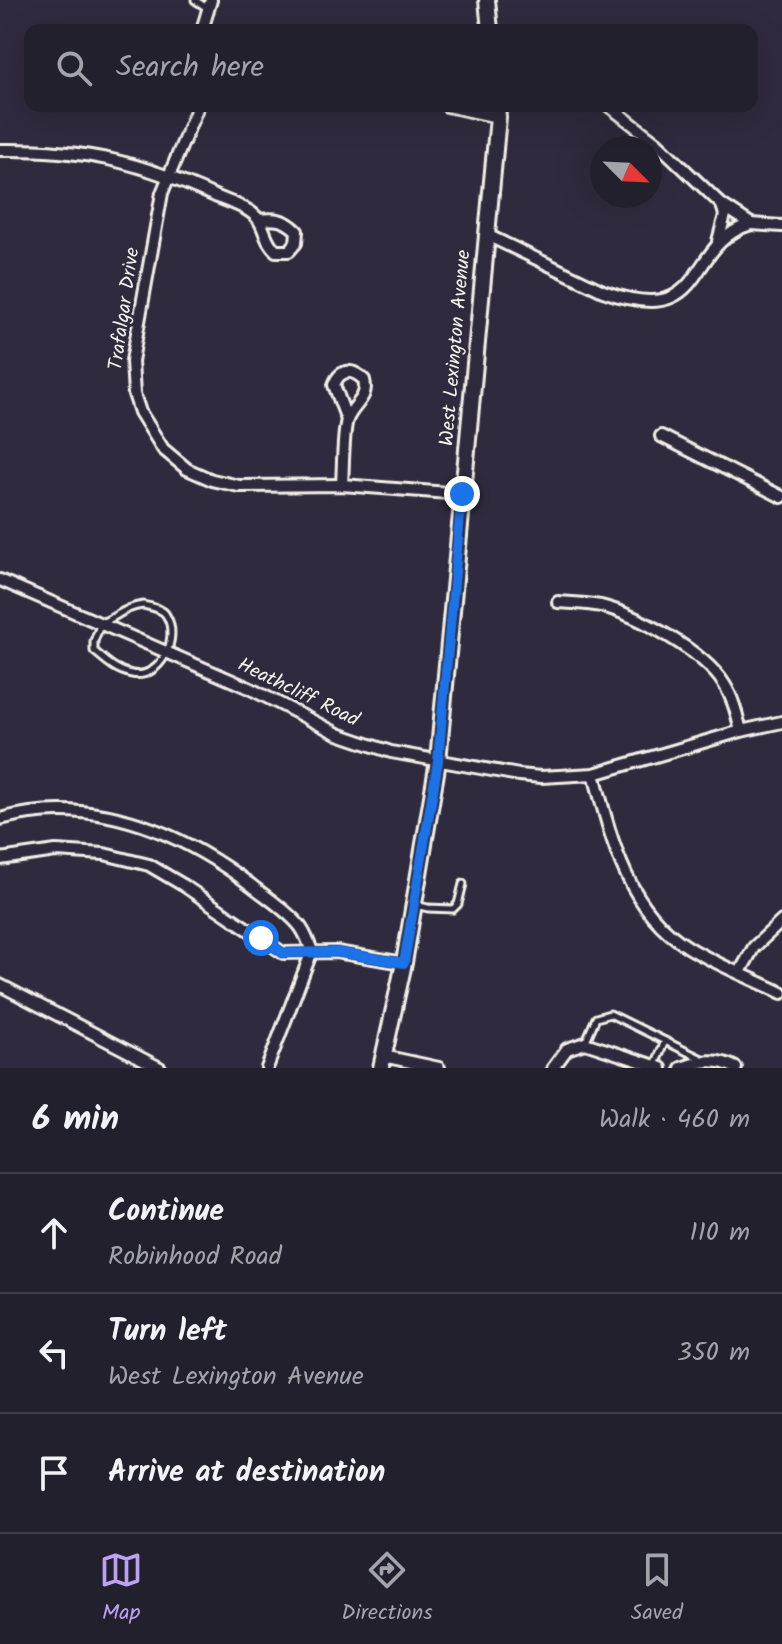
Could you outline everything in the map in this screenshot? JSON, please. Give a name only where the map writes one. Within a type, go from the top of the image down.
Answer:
[{"type":"street","points":[[487,0],[489,24]]},
{"type":"street","points":[[204,24],[210,4]]},
{"type":"street","name":"Trafalgar Drive","points":[[195,112],[162,193],[132,361],[134,394],[140,412],[163,449],[187,469],[212,480],[239,486],[342,485],[462,494]]},
{"type":"street","name":"West Lexington Avenue","points":[[382,1062],[404,963],[438,761],[500,112]]},
{"type":"street","points":[[617,112],[657,143],[722,205],[751,224]]},
{"type":"street","points":[[0,150],[85,153],[169,175],[244,209],[259,220]]},
{"type":"street","points":[[487,235],[603,291],[646,301],[679,295],[690,286],[717,243],[725,215],[722,205]]},
{"type":"street","points":[[717,243],[735,229],[751,224],[782,226]]},
{"type":"street","points":[[342,485],[347,420]]},
{"type":"street","points":[[661,436],[782,497]]},
{"type":"street","name":"Heathcliff Road","points":[[0,580],[249,688],[358,742],[438,761],[541,777],[594,774],[782,722]]},
{"type":"street","points":[[558,602],[602,607],[690,649],[724,683],[741,731]]},
{"type":"street","points":[[594,774],[619,862],[637,896],[656,921],[688,947],[782,993]]},
{"type":"street","points":[[0,819],[49,812],[81,813],[124,819],[162,831],[225,866],[300,925],[312,951],[267,1068]]},
{"type":"street","points":[[0,859],[56,851],[104,854],[149,865],[283,953],[336,952],[404,963]]},
{"type":"street","points":[[740,972],[754,947],[782,921]]},
{"type":"street","points":[[0,985],[160,1068]]},
{"type":"street","points":[[553,1068],[567,1049],[585,1043],[658,1067]]},
{"type":"street","points":[[681,1068],[717,1060],[736,1068]]},
{"type":"street","points":[[382,1062],[439,1068]]},
{"type":"lane","points":[[195,0],[210,4]]},
{"type":"lane","points":[[131,606],[159,609],[167,616],[171,633],[167,652],[156,669],[135,676],[112,667],[94,651],[94,641],[101,623],[113,619],[131,606]]},
{"type":"lane","points":[[414,904],[453,909],[458,904],[463,884]]},
{"type":"lane","points":[[585,1043],[596,1018],[610,1014],[706,1061]]},
{"type":"lane","points":[[658,1067],[665,1041]]},
{"type":"route","points":[[261,938],[283,953],[336,952],[404,963],[438,761],[462,494]]}]
